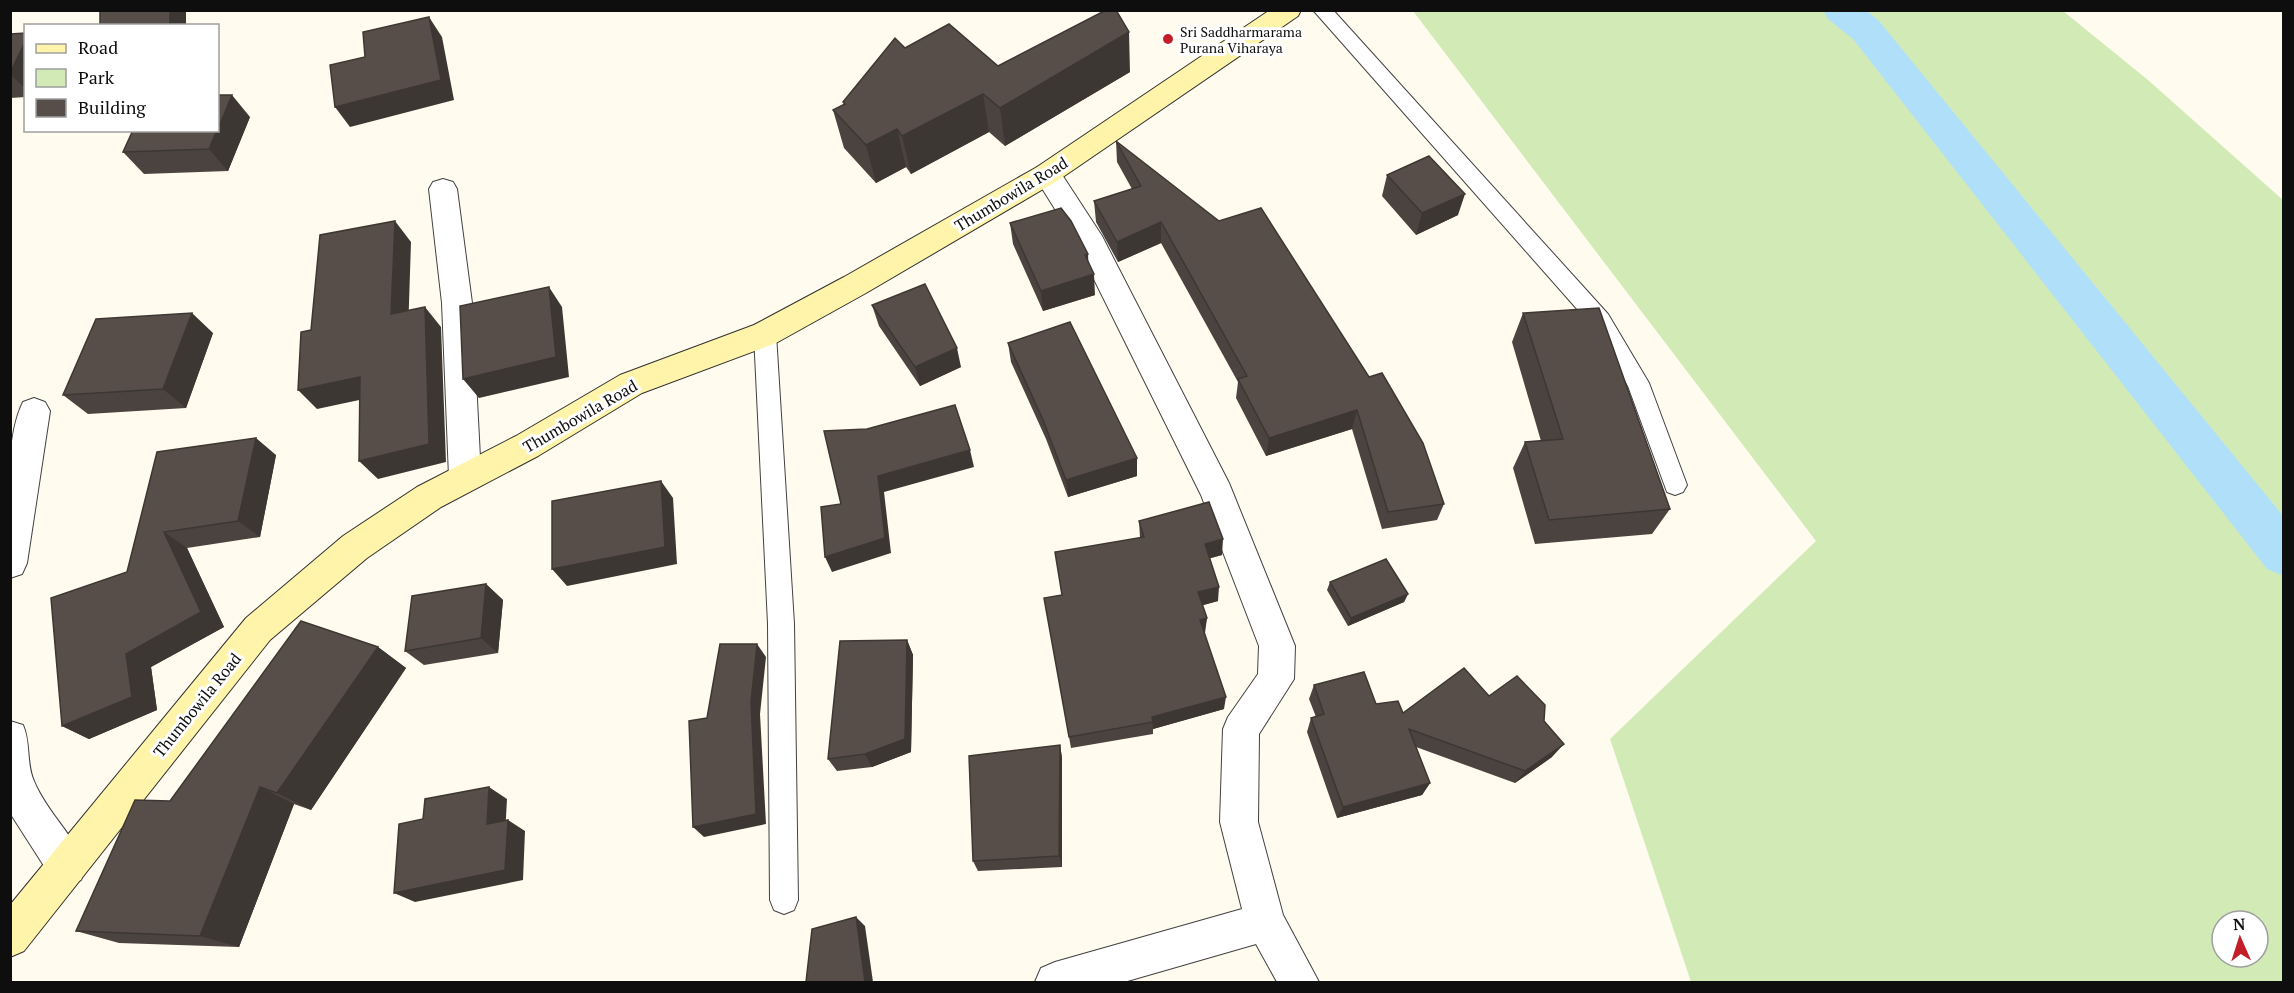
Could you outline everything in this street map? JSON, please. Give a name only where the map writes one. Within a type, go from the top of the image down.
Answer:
[{"type":"street","name":"Thumbowila Road","points":[[10,937],[258,629],[355,546],[429,497],[527,446],[631,384],[765,334],[855,285],[1047,174],[1289,10]]},
{"type":"street","points":[[1047,174],[1087,236],[1217,493],[1277,646],[1275,679],[1241,729],[1239,822],[1265,922],[1299,982]]},
{"type":"street","points":[[443,189],[457,303],[465,435],[465,477]]},
{"type":"street","points":[[10,563],[34,411]]},
{"type":"street","points":[[10,738],[15,786],[68,866]]},
{"type":"street","points":[[1055,982],[1265,922]]},
{"type":"lane","points":[[1322,10],[1600,320],[1638,383],[1675,485]]},
{"type":"lane","points":[[765,334],[781,624],[784,900]]},
{"type":"green space","points":[[1413,11],[2063,11],[2148,80],[2283,200],[2283,982],[1691,982],[1610,739],[1816,541]]},
{"type":"building","points":[[100,10],[170,10],[170,24],[100,24]]},
{"type":"building","points":[[1106,10],[1116,10],[1129,32],[1000,108],[983,94],[902,136],[897,129],[866,145],[833,110],[845,104],[843,102],[895,38],[905,48],[949,24],[998,66]]},
{"type":"building","points":[[429,17],[441,80],[335,107],[330,65],[365,57],[363,32]]},
{"type":"building","points":[[24,33],[24,44],[10,73],[10,34]]},
{"type":"building","points":[[219,95],[232,95],[219,127]]},
{"type":"building","points":[[132,132],[216,132],[209,149],[123,152]]},
{"type":"building","points":[[1116,141],[1219,221],[1261,208],[1369,377],[1382,373],[1423,443],[1444,504],[1388,512],[1357,410],[1269,438],[1238,379],[1247,376],[1161,222],[1117,242],[1094,201],[1141,186]]},
{"type":"building","points":[[1429,156],[1465,194],[1422,213],[1387,175]]},
{"type":"building","points":[[1061,208],[1071,221],[1088,254],[1085,255],[1094,274],[1041,291],[1010,223]]},
{"type":"building","points":[[395,221],[391,314],[425,307],[429,444],[359,461],[360,377],[298,390],[301,332],[311,330],[320,235]]},
{"type":"building","points":[[925,284],[957,348],[915,367],[872,305]]},
{"type":"building","points":[[549,287],[556,357],[463,379],[460,306]]},
{"type":"building","points":[[1599,308],[1670,509],[1549,520],[1525,442],[1563,439],[1523,313]]},
{"type":"building","points":[[192,313],[163,389],[63,395],[96,319]]},
{"type":"building","points":[[1070,322],[1137,458],[1066,480],[1043,420],[1008,343]]},
{"type":"building","points":[[955,405],[970,450],[878,476],[885,538],[825,557],[821,507],[841,504],[824,431],[867,429]]},
{"type":"building","points":[[256,438],[238,521],[164,532],[201,612],[126,654],[132,697],[62,726],[51,598],[127,572],[157,452]]},
{"type":"building","points":[[661,481],[665,547],[552,569],[552,501]]},
{"type":"building","points":[[1209,502],[1223,539],[1205,544],[1219,587],[1198,592],[1207,618],[1200,620],[1226,697],[1152,717],[1153,722],[1069,737],[1044,598],[1062,595],[1055,552],[1144,537],[1139,521]]},
{"type":"building","points":[[1386,559],[1408,594],[1351,618],[1330,582]]},
{"type":"building","points":[[486,584],[481,638],[405,651],[412,596]]},
{"type":"building","points":[[301,621],[378,647],[277,793],[260,787],[200,936],[76,931],[135,800],[170,801]]},
{"type":"building","points":[[907,640],[905,739],[865,754],[828,759],[840,641]]},
{"type":"building","points":[[720,644],[757,644],[751,702],[756,814],[693,827],[689,721],[707,718]]},
{"type":"building","points":[[1464,668],[1489,696],[1517,676],[1545,705],[1544,721],[1564,744],[1525,771],[1409,729],[1430,783],[1343,807],[1311,718],[1324,714],[1314,685],[1364,672],[1376,704],[1398,701],[1403,713]]},
{"type":"building","points":[[1060,745],[1059,856],[973,861],[969,756]]},
{"type":"building","points":[[489,787],[487,824],[508,820],[505,870],[394,893],[399,824],[423,819],[425,799]]},
{"type":"building","points":[[856,917],[865,982],[806,982],[812,929]]},
{"type":"waterway","points":[[1841,10],[1866,30],[2284,554]]},
{"type":"place","name":"Sri Saddharmarama Purana Viharaya","points":[[1168,39]]}]
